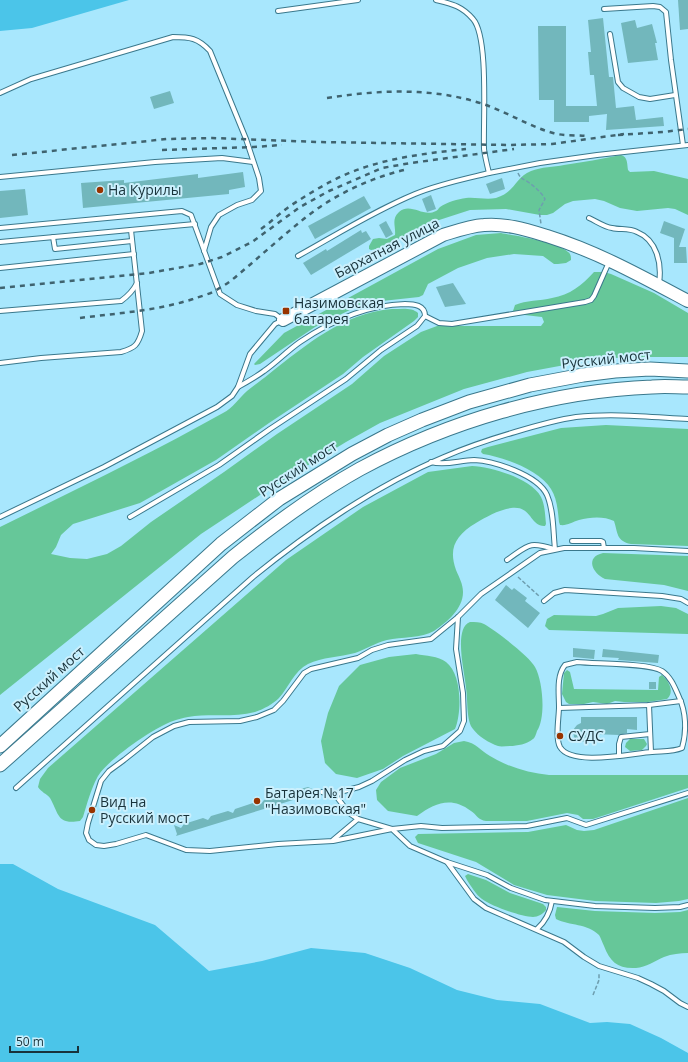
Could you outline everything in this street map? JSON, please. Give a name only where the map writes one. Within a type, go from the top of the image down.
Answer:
[{"type":"main road","name":"Русский мост","points":[[0,746],[221,544],[279,499],[352,454],[388,434],[469,402],[530,385],[583,375],[615,371],[650,369],[688,371]]},
{"type":"main road","points":[[0,765],[233,556],[270,528],[328,488],[360,469],[432,436],[476,420],[534,403],[618,389],[653,386],[688,387]]},
{"type":"street","name":"Бархатная улица","points":[[283,320],[433,240],[458,230],[474,226],[493,225],[519,228],[578,246],[610,260],[688,301]]},
{"type":"lane","points":[[278,11],[358,0]]},
{"type":"lane","points":[[436,0],[459,6],[474,20],[480,32],[483,62],[484,148],[489,172]]},
{"type":"lane","points":[[604,9],[653,6],[660,7],[666,12],[675,95],[683,145]]},
{"type":"lane","points":[[610,34],[618,82],[623,88],[639,97],[650,99],[675,95]]},
{"type":"lane","points":[[0,93],[46,74],[173,37],[190,37],[203,43],[210,52],[246,139],[259,178],[261,191],[252,200],[237,205],[219,215],[211,227],[204,251]]},
{"type":"lane","points":[[298,256],[414,194],[441,184],[489,172],[596,155],[688,145]]},
{"type":"lane","points":[[0,177],[155,162],[215,158],[253,162]]},
{"type":"lane","points":[[0,228],[182,211],[191,215],[217,290],[220,294],[237,304],[256,311],[274,314],[283,320],[275,324],[250,354],[238,387],[232,396],[217,407],[104,467],[0,517]]},
{"type":"lane","points":[[589,218],[611,228],[628,229],[638,232],[645,237],[658,255],[660,273],[658,285]]},
{"type":"lane","points":[[0,242],[195,224]]},
{"type":"lane","points":[[0,363],[121,352],[132,349],[139,341],[142,331],[131,230]]},
{"type":"lane","points":[[53,237],[55,249],[132,241]]},
{"type":"lane","points":[[0,268],[134,254]]},
{"type":"lane","points":[[425,316],[439,323],[452,324],[586,302],[591,300],[594,296],[610,260]]},
{"type":"lane","points":[[0,311],[121,301],[134,290],[137,282]]},
{"type":"lane","points":[[130,516],[219,465],[270,429],[346,379],[381,350],[417,326],[425,316],[425,312],[422,307],[410,304],[382,306],[358,312],[318,330],[298,343],[264,371],[238,387]]},
{"type":"lane","points":[[16,788],[281,554],[360,501],[396,480],[431,462],[485,441],[559,420],[578,417],[640,416],[688,420]]},
{"type":"lane","points":[[431,462],[438,464],[472,460],[486,462],[515,471],[539,484],[546,493],[550,506],[555,549]]},
{"type":"lane","points":[[572,541],[601,541],[603,542],[604,548]]},
{"type":"lane","points":[[507,560],[531,544],[542,545],[555,549]]},
{"type":"lane","points":[[688,551],[604,548],[555,549],[540,553],[481,594],[458,617],[431,639],[388,645],[372,650],[358,658],[311,669],[304,673],[283,701],[274,710],[257,717],[240,721],[189,722],[174,726],[153,737],[109,771],[101,781],[86,833],[89,840],[96,845],[104,846],[116,844],[146,835],[186,850],[210,851],[278,844],[333,841],[392,829],[421,826],[442,828],[527,826],[567,818],[586,825],[688,793]]},
{"type":"lane","points":[[544,601],[554,593],[565,590],[662,596],[681,599],[688,602]]},
{"type":"lane","points":[[336,796],[340,792],[359,787],[405,760],[424,751],[443,746],[460,731],[464,721],[463,693],[456,649],[458,617]]},
{"type":"lane","points":[[577,662],[652,667],[666,674],[681,701],[684,711],[686,741],[682,748],[676,750],[619,756],[578,757],[567,753],[560,747],[558,738],[559,687],[561,670],[564,665],[577,662]]},
{"type":"lane","points":[[559,708],[649,705],[681,701]]},
{"type":"lane","points":[[649,705],[651,752]]},
{"type":"lane","points":[[619,756],[619,744],[622,737],[650,734]]},
{"type":"lane","points":[[322,792],[336,796],[349,813],[358,820],[392,829],[410,846],[447,862],[487,875],[511,888],[552,901],[595,906],[655,908],[680,907],[688,905]]},
{"type":"lane","points":[[333,841],[358,820]]},
{"type":"lane","points":[[447,862],[479,904],[564,942],[599,966],[638,978],[651,984],[688,1007]]},
{"type":"lane","points":[[537,929],[545,922],[550,912],[552,901]]},
{"type":"path","points":[[516,168],[518,176],[546,198],[538,210],[543,235]]},
{"type":"path","points":[[512,572],[544,601]]},
{"type":"path","points":[[593,995],[599,980],[599,966]]},
{"type":"green space","points":[[621,155],[625,157],[628,170],[630,172],[654,171],[688,179],[688,215],[675,209],[668,208],[637,211],[620,208],[595,199],[573,201],[547,215],[506,209],[470,210],[433,222],[377,249],[369,249],[373,239],[387,239],[395,235],[395,217],[404,209],[413,209],[431,213],[437,211],[440,207],[446,204],[460,199],[496,198],[508,192],[522,177],[531,171]]},
{"type":"green space","points":[[501,233],[536,240],[563,248],[571,256],[571,260],[566,263],[554,264],[543,256],[514,254],[487,258],[458,268],[428,284],[423,295],[419,297],[382,301],[356,307],[315,327],[260,364],[254,364],[284,333],[438,249],[476,235]]},
{"type":"green space","points":[[594,272],[611,274],[654,293],[688,313],[688,357],[613,358],[527,372],[464,389],[380,423],[269,489],[201,534],[0,695],[0,527],[140,457],[227,411],[247,391],[297,352],[326,332],[341,324],[374,312],[392,309],[410,309],[418,313],[418,317],[414,321],[363,357],[343,374],[216,460],[140,503],[73,524],[61,535],[51,554],[70,558],[87,559],[107,554],[121,546],[151,522],[277,434],[352,384],[384,356],[421,332],[437,326],[541,326],[544,322],[542,317],[516,314],[513,311],[515,305],[524,302],[558,297],[570,292]]},
{"type":"green space","points":[[606,425],[688,429],[688,546],[626,543],[618,536],[614,521],[606,518],[588,518],[560,525],[555,497],[546,482],[530,470],[510,461],[483,454],[481,452],[482,449],[488,447],[561,428]]},
{"type":"green space","points":[[472,466],[500,471],[529,484],[541,497],[546,524],[545,526],[540,525],[523,510],[511,508],[501,510],[488,516],[463,532],[456,543],[453,555],[456,570],[461,581],[463,592],[462,598],[457,609],[444,624],[434,631],[424,635],[387,640],[355,653],[325,658],[308,664],[295,675],[279,698],[258,711],[238,715],[205,715],[188,717],[165,724],[131,745],[102,771],[95,782],[83,817],[80,821],[67,821],[60,817],[50,798],[38,787],[40,779],[48,768],[286,560],[363,507],[428,472]]},
{"type":"green space","points":[[603,553],[688,556],[688,591],[664,585],[605,579],[597,573],[592,565],[594,558]]},
{"type":"green space","points":[[661,606],[676,608],[688,614],[688,634],[549,630],[545,626],[547,619],[554,615],[596,616],[618,608]]},
{"type":"green space","points":[[470,622],[484,624],[504,638],[532,663],[538,673],[542,690],[542,717],[535,737],[528,742],[516,746],[498,746],[487,741],[475,732],[469,721],[461,642],[462,633],[465,626]]},
{"type":"green space","points":[[416,654],[439,658],[446,662],[455,675],[458,684],[459,713],[455,729],[403,756],[383,769],[357,778],[336,774],[325,763],[321,741],[328,713],[339,686],[360,665],[389,657]]},
{"type":"green space","points":[[567,670],[570,672],[574,689],[658,690],[659,677],[662,675],[669,683],[671,693],[667,699],[648,702],[615,701],[607,704],[593,702],[584,704],[569,704],[566,702],[562,694],[564,673]]},
{"type":"green space","points":[[630,739],[644,739],[647,744],[642,750],[630,751],[625,747],[626,743]]},
{"type":"green space","points":[[464,741],[475,745],[490,756],[504,763],[533,773],[549,775],[688,775],[688,788],[593,819],[583,819],[578,815],[567,813],[527,821],[486,821],[479,818],[464,806],[450,803],[437,805],[417,816],[388,811],[377,800],[376,790],[381,782],[400,768],[436,754],[454,743]]},
{"type":"green space","points":[[688,798],[688,899],[679,901],[656,903],[595,901],[547,895],[514,885],[476,862],[418,843],[415,837],[418,834],[528,832],[566,825],[577,830],[594,830]]},
{"type":"green space","points":[[468,874],[486,880],[510,893],[543,904],[546,907],[546,910],[540,915],[528,917],[492,905],[476,893],[465,876]]},
{"type":"green space","points":[[557,907],[595,911],[655,913],[680,912],[688,910],[688,953],[667,956],[636,968],[620,966],[612,960],[606,952],[600,936],[594,931],[589,928],[556,919],[555,915]]},
{"type":"water","points":[[0,0],[129,0],[32,28],[0,31]]},
{"type":"water","points":[[0,864],[13,864],[58,889],[155,925],[209,971],[262,961],[311,948],[365,953],[410,968],[457,990],[497,1000],[540,1004],[590,1023],[607,1022],[630,1024],[661,1038],[688,1053],[688,1062],[0,1062]]},
{"type":"building","points":[[678,0],[688,0],[688,29],[680,30]]},
{"type":"building","points":[[603,18],[609,77],[613,77],[616,108],[634,106],[636,120],[663,117],[664,126],[606,130],[607,114],[589,116],[589,122],[554,122],[554,100],[539,100],[538,26],[566,26],[566,106],[597,106],[594,75],[590,75],[588,52],[591,52],[588,20]]},
{"type":"building","points":[[635,20],[637,28],[652,24],[657,43],[655,43],[658,60],[628,63],[621,23]]},
{"type":"building","points":[[170,91],[174,103],[154,109],[150,97]]},
{"type":"building","points":[[243,172],[245,187],[229,190],[229,194],[83,208],[81,183],[124,180],[124,183],[198,174],[198,178]]},
{"type":"building","points":[[502,178],[505,189],[490,194],[486,184]]},
{"type":"building","points":[[25,189],[28,215],[0,218],[0,191]]},
{"type":"building","points":[[431,195],[436,209],[427,212],[422,199]]},
{"type":"building","points":[[364,196],[371,208],[315,239],[308,226]]},
{"type":"building","points":[[386,221],[393,234],[386,238],[379,225]]},
{"type":"building","points":[[664,221],[685,229],[679,247],[686,247],[687,263],[674,263],[674,238],[660,233]]},
{"type":"building","points":[[361,230],[362,233],[366,231],[371,239],[311,275],[303,263],[326,249],[327,251]]},
{"type":"building","points":[[453,283],[466,304],[445,307],[436,287]]},
{"type":"building","points":[[506,585],[512,590],[514,588],[527,598],[525,601],[540,613],[528,628],[495,600]]},
{"type":"building","points":[[573,648],[595,650],[594,659],[573,657]]},
{"type":"building","points":[[603,649],[659,655],[658,663],[618,660],[619,658],[602,657]]},
{"type":"building","points":[[649,682],[656,682],[656,689],[649,689]]},
{"type":"building","points":[[581,717],[637,717],[637,730],[627,729],[627,733],[619,735],[593,734],[591,739],[585,742],[578,741],[574,737],[573,730],[581,723]]},
{"type":"building","points":[[308,787],[319,792],[176,836],[177,834],[174,825],[181,828],[184,824],[203,818],[208,820],[211,816],[228,811],[233,813],[235,809],[256,802],[261,804],[267,799],[267,793],[273,791],[276,796],[285,796],[288,792]]},
{"type":"railway","points":[[327,98],[386,92],[444,95],[483,104],[535,127],[553,133],[586,136]]},
{"type":"railway","points":[[618,135],[688,129]]},
{"type":"railway","points":[[12,155],[167,139],[212,138],[318,142],[510,145],[552,144],[624,134]]},
{"type":"railway","points":[[162,150],[282,145]]},
{"type":"railway","points":[[261,229],[295,203],[332,181],[364,167],[414,156],[466,149]]},
{"type":"railway","points":[[0,288],[149,273],[200,264],[222,257],[252,242],[300,207],[329,191],[382,168],[514,149]]},
{"type":"railway","points":[[80,318],[165,306],[193,299],[212,292],[232,280],[300,222],[324,204],[351,189],[379,177],[408,169]]},
{"type":"place","name":"На Курилы","points":[[100,190]]},
{"type":"place","name":"Назимовская батарея","points":[[286,311]]},
{"type":"place","name":"СУДС","points":[[560,736]]},
{"type":"place","name":"Батарея №17 \"Назимовская\"","points":[[257,801]]},
{"type":"place","name":"Вид на Русский мост","points":[[92,810]]}]
